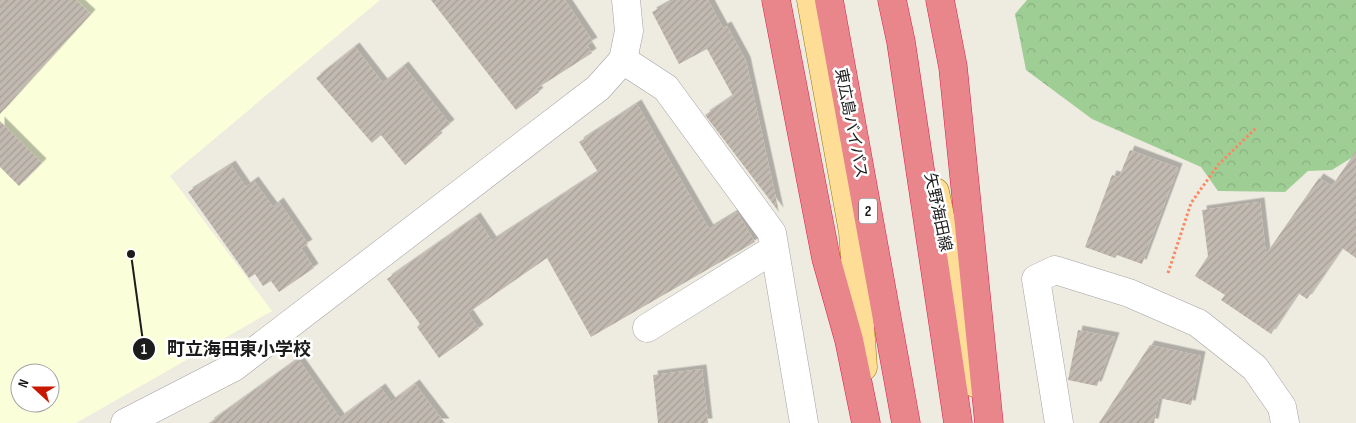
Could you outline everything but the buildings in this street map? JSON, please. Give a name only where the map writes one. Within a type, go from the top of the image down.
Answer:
[{"type":"highway","points":[[776,0],[826,258],[849,340],[867,423]]},
{"type":"highway","name":"東広島バイパス","points":[[829,0],[906,423]]},
{"type":"highway","points":[[894,0],[958,423]]},
{"type":"highway","points":[[940,0],[953,67],[989,423]]},
{"type":"main road","points":[[811,0],[853,232],[867,423]]},
{"type":"main road","name":"矢野海田線","points":[[894,0],[983,423]]},
{"type":"street","points":[[125,423],[234,367],[598,88],[623,60],[630,32],[626,0]]},
{"type":"street","points":[[623,60],[666,88],[772,233],[804,423]]},
{"type":"street","points":[[647,328],[774,249]]},
{"type":"street","points":[[1059,423],[1036,279],[1055,270],[1129,293],[1198,323],[1255,368],[1282,407],[1285,423]]},
{"type":"path","points":[[1157,305],[1191,203],[1218,165],[1257,126]]},
{"type":"shaded area","points":[[0,0],[380,0],[170,176],[272,311],[76,423],[0,423]]},
{"type":"green space","points":[[1027,0],[1356,0],[1356,155],[1332,170],[1308,171],[1285,192],[1218,191],[1201,167],[1092,119],[1026,70],[1015,14]]},
{"type":"place","name":"町立海田東小学校","points":[[131,254]]}]
